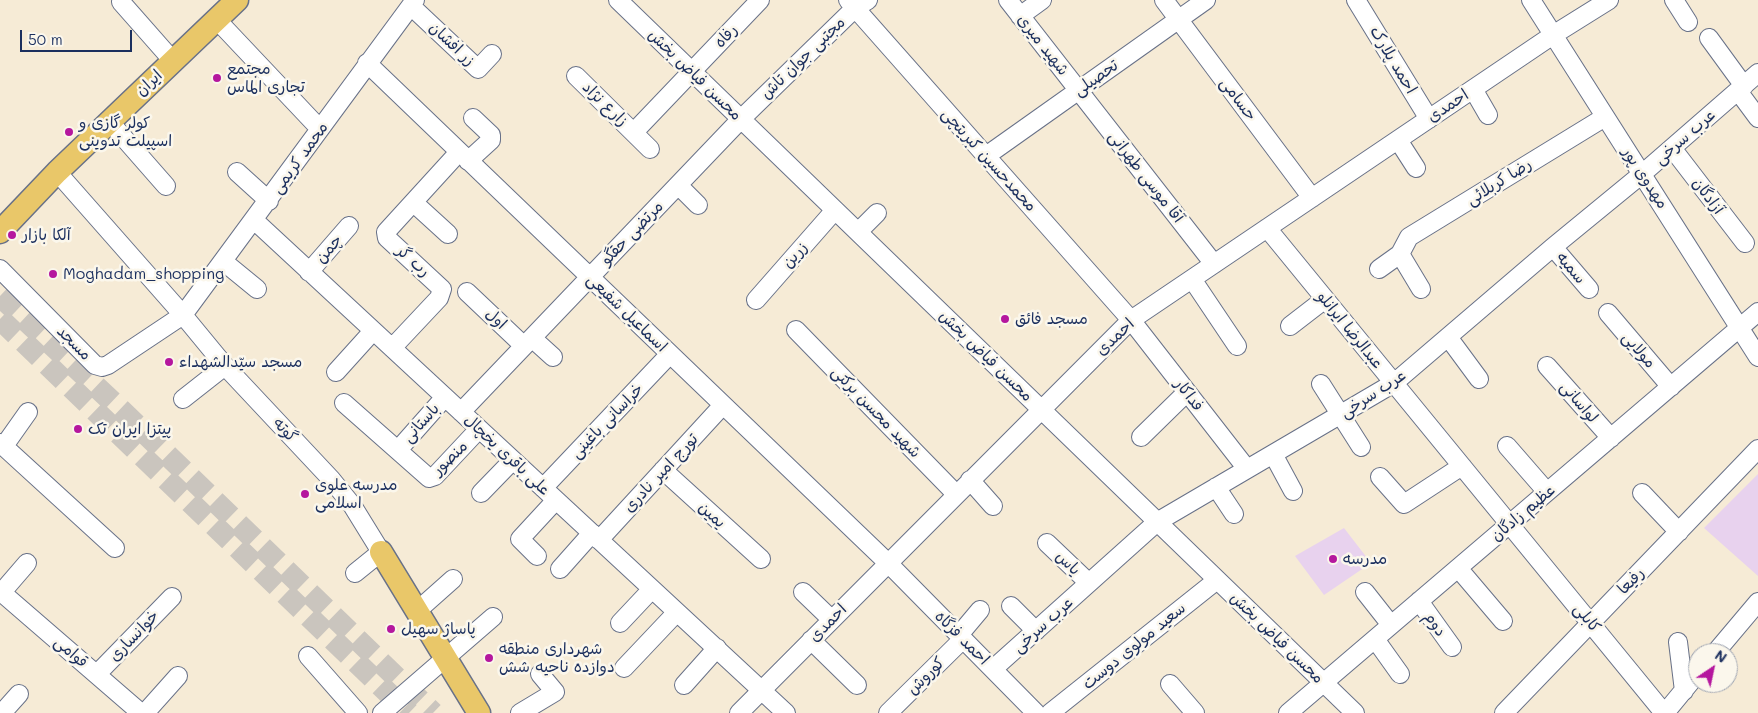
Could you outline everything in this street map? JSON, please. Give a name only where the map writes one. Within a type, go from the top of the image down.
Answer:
[{"type":"main road","name":"ایران","points":[[0,232],[56,172],[237,0]]},
{"type":"main road","name":"گوته","points":[[381,552],[479,713]]},
{"type":"street","name":"محسن فیاض بخش","points":[[618,0],[1355,713]]},
{"type":"street","name":"رفاه","points":[[692,71],[760,0]]},
{"type":"street","name":"شهید میری","points":[[1008,0],[1078,90]]},
{"type":"street","points":[[1020,16],[1042,0]]},
{"type":"street","name":"حسامی","points":[[1164,0],[1312,198]]},
{"type":"street","name":"تحصیلی","points":[[986,156],[1206,0]]},
{"type":"street","name":"مهدوی پور","points":[[1531,0],[1758,357]]},
{"type":"street","name":"احمدی","points":[[738,713],[1131,320],[1553,35],[1609,0]]},
{"type":"street","points":[[1674,0],[1688,22]]},
{"type":"street","points":[[121,2],[173,61]]},
{"type":"street","name":"احمد پلارک","points":[[1363,2],[1429,119]]},
{"type":"street","name":"زر افشان","points":[[413,3],[478,69],[492,54]]},
{"type":"street","name":"محمد کریمی","points":[[184,315],[269,201],[367,63],[413,3]]},
{"type":"street","name":"مجتبی جوان تاش","points":[[741,119],[857,3]]},
{"type":"street","name":"محمدحسین کبریتچی","points":[[857,3],[986,156],[1131,320]]},
{"type":"street","points":[[217,20],[320,129]]},
{"type":"street","points":[[1709,38],[1758,118]]},
{"type":"street","name":"اسماعیل شفیعی","points":[[367,63],[888,563]]},
{"type":"street","name":"زارع نژاد","points":[[634,132],[692,71]]},
{"type":"street","name":"عرب سرخی","points":[[993,669],[1157,522],[1394,383],[1553,247],[1642,174],[1758,73]]},
{"type":"street","name":"زارع نژاد","points":[[576,76],[650,148]]},
{"type":"street","points":[[1473,89],[1488,115]]},
{"type":"street","name":"آقا موسی طهرانی","points":[[1078,90],[1214,264]]},
{"type":"street","name":"رضا کربلائی","points":[[1400,254],[1409,237],[1605,116]]},
{"type":"street","points":[[464,156],[491,140],[491,135],[473,118]]},
{"type":"street","name":"مرتضی حقگو","points":[[461,412],[741,119]]},
{"type":"street","points":[[109,121],[166,186]]},
{"type":"street","points":[[1398,140],[1416,168]]},
{"type":"street","name":"آزادگان","points":[[1672,148],[1745,243]]},
{"type":"street","name":"رب گر","points":[[392,348],[442,294],[441,285],[386,236],[386,232],[464,156]]},
{"type":"street","name":"گوته","points":[[56,172],[184,315],[225,366],[331,479],[352,505],[381,552]]},
{"type":"street","points":[[237,172],[269,201]]},
{"type":"street","points":[[678,184],[698,205]]},
{"type":"street","points":[[414,203],[448,234]]},
{"type":"street","name":"زرین","points":[[756,300],[835,210]]},
{"type":"street","points":[[858,232],[877,213]]},
{"type":"street","name":"علی باقری یخچال","points":[[254,220],[786,713]]},
{"type":"street","name":"چمن","points":[[309,272],[349,226]]},
{"type":"street","name":"عبدالرضا ایرانلو","points":[[1267,228],[1510,524]]},
{"type":"street","name":"سمیه","points":[[1553,247],[1589,289]]},
{"type":"street","points":[[1378,269],[1400,254],[1420,289]]},
{"type":"street","points":[[224,262],[257,290]]},
{"type":"street","name":"مسجد","points":[[0,269],[95,365],[102,367],[184,315]]},
{"type":"street","points":[[1192,279],[1237,346]]},
{"type":"street","name":"اول","points":[[467,292],[528,342]]},
{"type":"street","points":[[1290,326],[1325,300]]},
{"type":"street","name":"عظیم زادگان","points":[[1288,713],[1758,312]]},
{"type":"street","name":"مولایی","points":[[1608,313],[1671,386]]},
{"type":"street","name":"فداکار","points":[[1131,320],[1247,469]]},
{"type":"street","name":"شهید محسن برکتی","points":[[796,330],[956,494]]},
{"type":"street","points":[[336,372],[373,331]]},
{"type":"street","points":[[1448,337],[1479,379]]},
{"type":"street","points":[[528,342],[553,357]]},
{"type":"street","name":"خراسانی باغینی","points":[[538,556],[520,539],[549,494],[670,354]]},
{"type":"street","points":[[183,399],[225,366]]},
{"type":"street","name":"لواسانی","points":[[1547,366],[1611,438]]},
{"type":"street","points":[[1321,384],[1361,447]]},
{"type":"street","points":[[1141,437],[1187,392]]},
{"type":"street","name":"باستانی","points":[[398,450],[445,397]]},
{"type":"street","points":[[344,404],[398,450]]},
{"type":"street","name":"تورج امیر نادری","points":[[560,570],[664,470],[723,405]]},
{"type":"street","points":[[28,412],[2,445],[115,548]]},
{"type":"street","name":"منصور","points":[[398,450],[429,478],[432,478],[479,429]]},
{"type":"street","points":[[1507,446],[1547,492]]},
{"type":"street","name":"رفیعا","points":[[1504,713],[1758,449]]},
{"type":"street","points":[[1273,454],[1293,491]]},
{"type":"street","points":[[481,493],[513,460]]},
{"type":"street","points":[[1380,477],[1404,504],[1462,466]]},
{"type":"street","name":"یمین","points":[[664,470],[761,559]]},
{"type":"street","points":[[970,480],[993,506]]},
{"type":"street","points":[[1216,487],[1234,514]]},
{"type":"street","points":[[1642,493],[1679,532]]},
{"type":"street","name":"کابلی","points":[[1510,524],[1665,713]]},
{"type":"street","name":"یاس","points":[[1047,543],[1088,584]]},
{"type":"street","points":[[356,573],[381,552]]},
{"type":"street","name":"احمد فزگاه","points":[[888,563],[1036,713]]},
{"type":"street","points":[[1,591],[26,564]]},
{"type":"street","points":[[1458,568],[1503,621]]},
{"type":"street","points":[[417,611],[453,579]]},
{"type":"street","name":"سعید مولوی دوست","points":[[1050,713],[1217,580]]},
{"type":"street","points":[[620,623],[652,589]]},
{"type":"street","name":"قوامی","points":[[1,591],[138,712]]},
{"type":"street","points":[[803,592],[832,619]]},
{"type":"street","points":[[1364,592],[1391,625]]},
{"type":"street","name":"خوانساری","points":[[97,674],[172,597]]},
{"type":"street","name":"دوم","points":[[1419,601],[1452,647]]},
{"type":"street","points":[[1723,643],[1758,602]]},
{"type":"street","points":[[1011,606],[1036,631]]},
{"type":"street","points":[[961,637],[980,610]]},
{"type":"street","points":[[624,668],[677,612]]},
{"type":"street","points":[[382,713],[446,660],[493,617]]},
{"type":"street","name":"کوروش","points":[[888,713],[961,637]]},
{"type":"street","points":[[1375,639],[1400,674]]},
{"type":"street","points":[[811,640],[857,685]]},
{"type":"street","points":[[1678,642],[1684,690]]},
{"type":"street","points":[[684,685],[717,648]]},
{"type":"street","points":[[308,656],[358,713]]},
{"type":"street","points":[[520,713],[555,692],[540,674]]},
{"type":"street","points":[[138,712],[178,676]]},
{"type":"street","points":[[1170,684],[1195,713]]},
{"type":"street","points":[[1665,713],[1688,685]]},
{"type":"street","points":[[2,713],[19,694]]},
{"type":"shaded area","points":[[1758,474],[1758,576],[1704,528]]},
{"type":"shaded area","name":"مدرسه","points":[[1344,528],[1371,563],[1324,595],[1295,556]]},
{"type":"tunnel","points":[[0,296],[121,410],[433,713]]},
{"type":"tunnel","points":[[0,319],[409,713]]},
{"type":"place","name":"مجتمع تجاری الماس","points":[[217,78]]},
{"type":"place","name":"کولر گازی و اسپیلت تدوینی","points":[[69,132]]},
{"type":"place","name":"آلکا بازار","points":[[12,235]]},
{"type":"place","name":"Moghadam_shopping","points":[[53,274]]},
{"type":"place","name":"مسجد فائق","points":[[1005,319]]},
{"type":"place","name":"مسجد سیّدالشهداء","points":[[169,362]]},
{"type":"place","name":"پیتزا ایران تک","points":[[78,429]]},
{"type":"place","name":"مدرسه علوی اسلامی","points":[[305,494]]},
{"type":"place","name":"مدرسه","points":[[1333,559]]},
{"type":"place","name":"پاساژ سهیل","points":[[391,629]]},
{"type":"place","name":"شهرداری منطقه دوازده ناحیه شش","points":[[489,658]]}]
